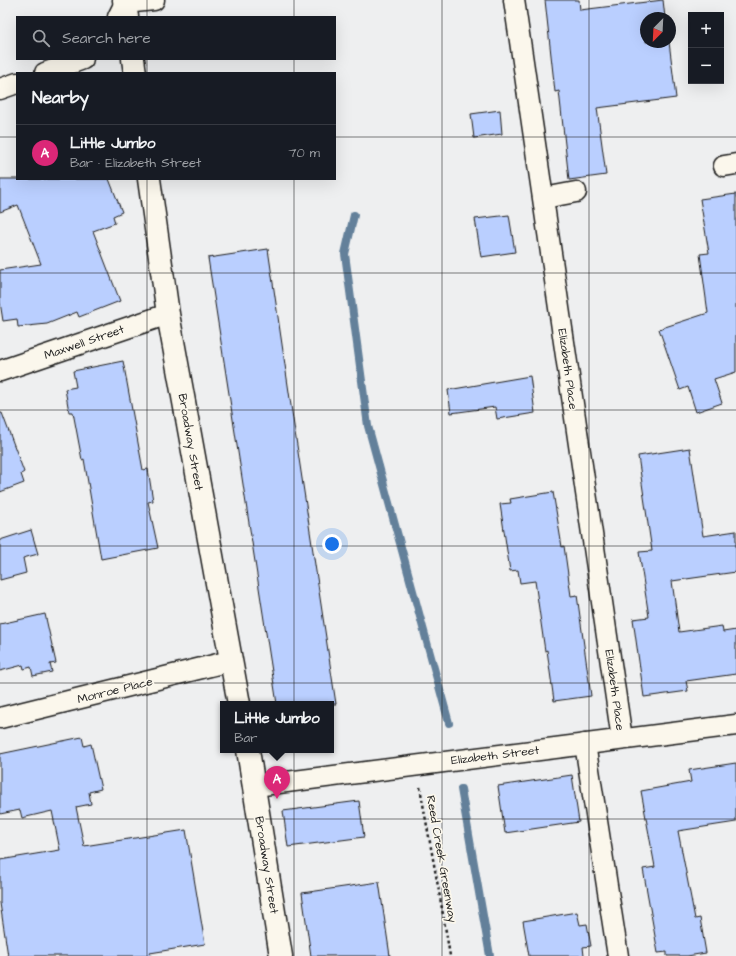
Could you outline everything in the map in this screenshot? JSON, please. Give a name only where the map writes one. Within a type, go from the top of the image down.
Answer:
[{"type":"main road","points":[[133,60],[134,72]]},
{"type":"main road","name":"Broadway Street","points":[[149,180],[168,314],[238,701]]},
{"type":"main road","name":"Broadway Street","points":[[249,753],[281,956]]},
{"type":"street","points":[[124,9],[154,0]]},
{"type":"street","name":"Elizabeth Place","points":[[514,0],[622,739]]},
{"type":"street","points":[[48,72],[80,60]]},
{"type":"street","points":[[0,89],[16,83]]},
{"type":"street","points":[[544,198],[576,192]]},
{"type":"street","name":"Maxwell Street","points":[[0,371],[168,314]]},
{"type":"street","name":"Monroe Place","points":[[0,718],[230,661]]},
{"type":"street","name":"Elizabeth Street","points":[[255,786],[736,725]]},
{"type":"street","points":[[585,744],[618,956]]},
{"type":"path","name":"Reed Creek Greenway","points":[[416,765],[435,877],[444,911],[450,956]]},
{"type":"building","points":[[545,0],[579,0],[580,10],[663,0],[664,12],[640,12],[640,48],[670,48],[676,98],[597,108],[606,175],[569,180],[559,91],[555,92]]},
{"type":"building","points":[[500,110],[502,134],[474,138],[471,114]]},
{"type":"building","points":[[0,179],[109,180],[122,212],[113,216],[115,223],[93,231],[120,301],[79,317],[77,312],[47,324],[18,327],[17,319],[3,321],[0,302],[0,270],[41,264],[18,205],[0,212]]},
{"type":"building","points":[[736,194],[736,372],[714,379],[722,403],[696,412],[688,387],[680,390],[659,329],[708,313],[700,254],[709,253],[700,199]]},
{"type":"building","points":[[509,215],[515,252],[481,257],[475,219]]},
{"type":"building","points":[[268,249],[336,704],[334,704],[334,701],[277,701],[208,258]]},
{"type":"building","points":[[123,361],[143,470],[148,469],[153,501],[148,502],[158,548],[101,559],[84,459],[82,460],[73,412],[69,412],[65,389],[76,387],[73,371]]},
{"type":"building","points":[[530,376],[535,413],[497,419],[495,407],[451,413],[448,390]]},
{"type":"building","points":[[0,413],[2,413],[24,472],[21,474],[24,483],[0,492]]},
{"type":"building","points":[[690,448],[703,536],[736,531],[736,572],[672,581],[679,632],[722,626],[723,632],[736,630],[736,674],[686,681],[688,691],[644,697],[633,619],[649,617],[639,552],[652,551],[638,456]]},
{"type":"building","points":[[553,492],[562,547],[564,546],[571,596],[577,595],[591,696],[554,701],[535,581],[520,583],[518,570],[510,571],[500,504],[511,503],[510,499]]},
{"type":"building","points":[[31,530],[38,554],[23,558],[26,573],[0,580],[0,540]]},
{"type":"building","points":[[45,614],[56,663],[50,664],[52,672],[33,676],[31,667],[24,669],[23,665],[0,671],[0,624]]},
{"type":"building","points":[[82,737],[84,746],[91,744],[101,789],[89,792],[91,804],[76,807],[84,846],[186,830],[205,944],[150,953],[151,956],[8,956],[0,903],[0,860],[60,850],[52,811],[22,818],[20,810],[0,814],[0,754]]},
{"type":"building","points":[[736,763],[736,822],[678,831],[695,919],[700,918],[706,953],[687,956],[667,956],[667,952],[658,953],[643,869],[655,867],[641,791],[691,782],[689,770]]},
{"type":"building","points":[[572,775],[579,822],[505,833],[498,786]]},
{"type":"building","points":[[359,801],[364,837],[288,847],[283,811]]},
{"type":"building","points":[[379,882],[390,956],[311,956],[302,893]]},
{"type":"building","points":[[577,912],[580,925],[587,924],[591,946],[583,947],[584,956],[529,956],[523,921]]},
{"type":"waterway","points":[[354,215],[345,254],[368,426],[449,723]]},
{"type":"waterway","points":[[461,789],[490,956]]},
{"type":"place","name":"Little Jumbo","points":[[277,799]]}]
